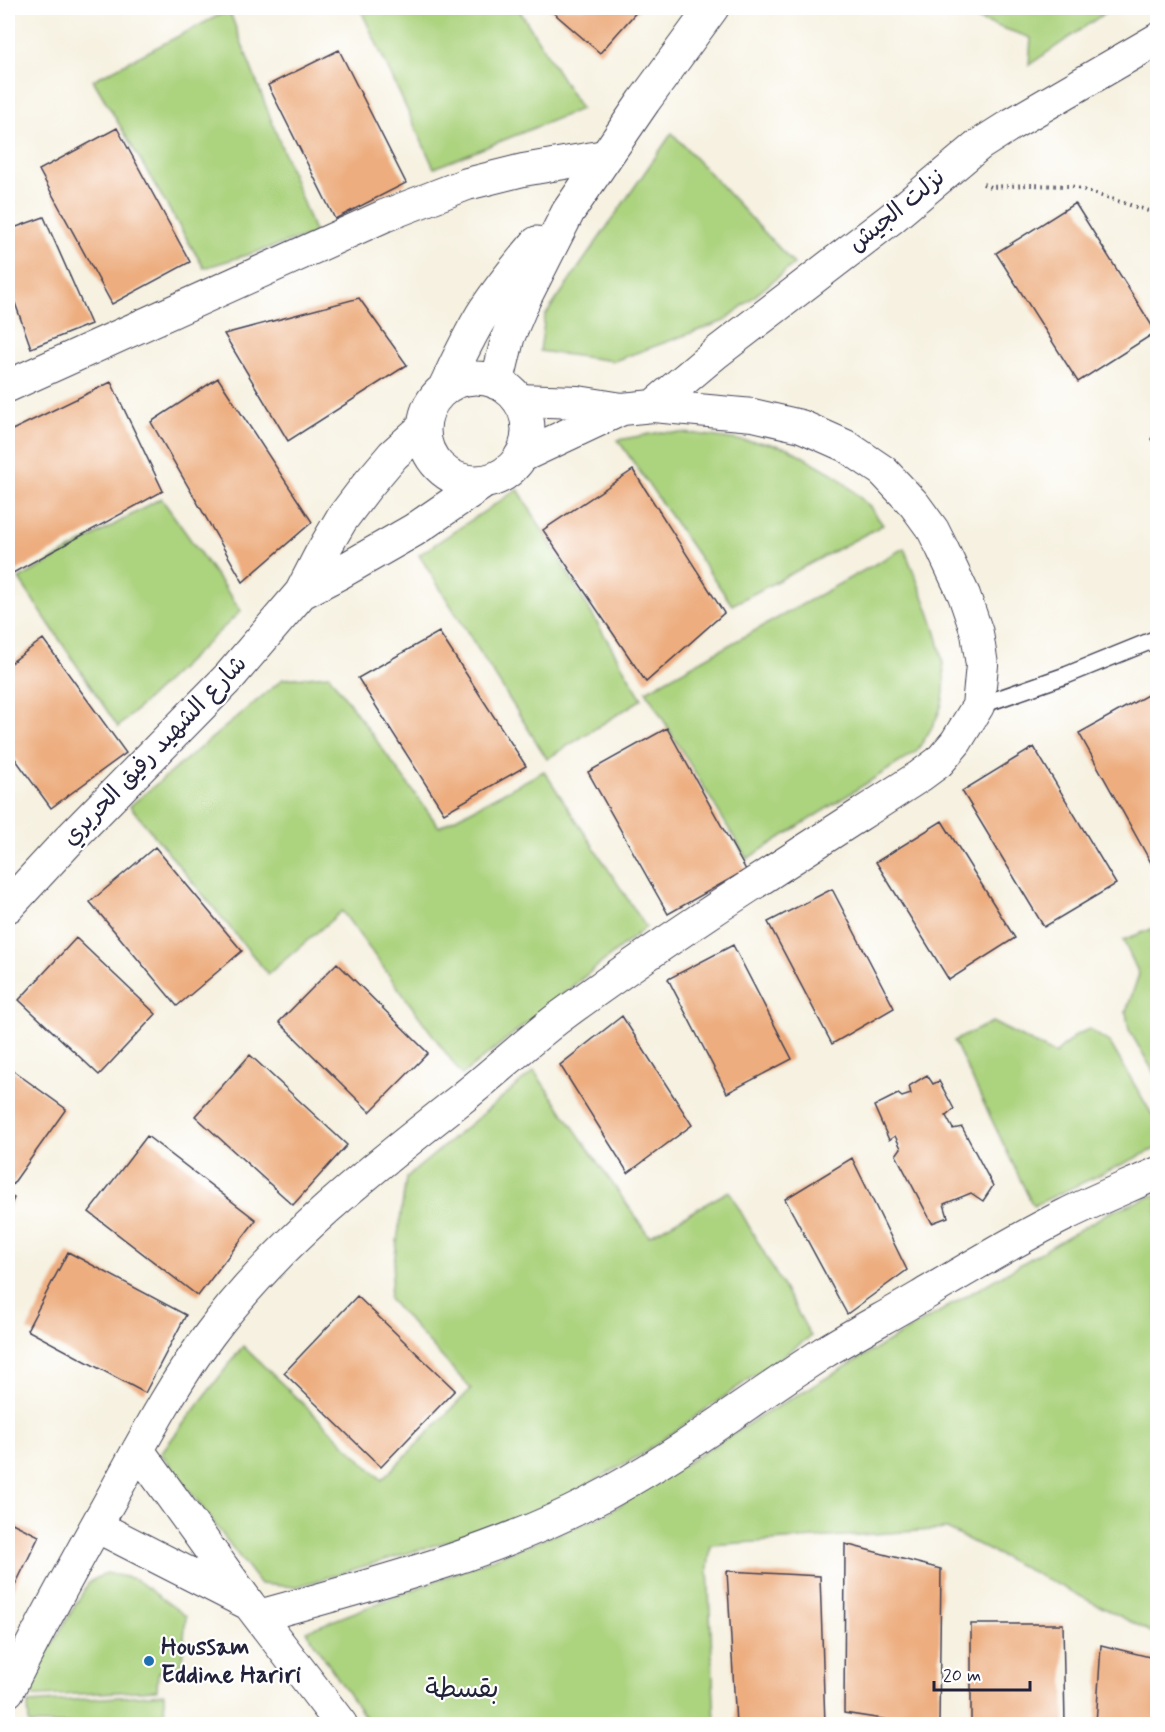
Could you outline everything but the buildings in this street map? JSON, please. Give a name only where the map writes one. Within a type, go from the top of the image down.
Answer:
[{"type":"street","points":[[301,593],[414,530],[484,482],[511,469],[520,457],[526,443],[527,428],[525,413],[507,391],[508,337],[524,299],[568,212],[605,156],[712,8]]},
{"type":"street","name":"نزلت الجيش","points":[[654,406],[716,353],[892,218],[979,146],[1012,124],[1158,39]]},
{"type":"street","points":[[8,386],[384,216],[467,184],[524,170],[605,156]]},
{"type":"street","points":[[484,482],[458,479],[446,473],[436,464],[428,453],[425,440],[424,427],[427,412],[444,389],[462,349],[509,276],[537,242],[568,212]]},
{"type":"street","points":[[8,1691],[96,1526],[184,1372],[210,1334],[262,1273],[311,1223],[373,1168],[555,1021],[694,921],[939,762],[956,742],[978,706],[982,665],[977,633],[951,564],[933,530],[914,504],[883,471],[846,446],[801,426],[753,415],[654,406],[622,409],[507,391],[478,378],[460,380],[444,389]]},
{"type":"street","points":[[520,457],[622,409]]},
{"type":"street","points":[[301,593],[341,520],[393,455],[424,427]]},
{"type":"street","name":"شارع الشهيد رفيق الحريري","points":[[8,906],[70,839],[230,676],[301,593]]},
{"type":"street","points":[[96,1526],[254,1610],[400,1576],[483,1548],[543,1525],[588,1504],[628,1482],[737,1413],[824,1353],[947,1281],[1065,1215],[1158,1173]]},
{"type":"street","points":[[138,1450],[341,1725]]},
{"type":"lane","points":[[978,706],[1068,675],[1158,638]]},
{"type":"path","points":[[950,169],[990,187],[1071,186],[1158,214]]},
{"type":"green space","points":[[360,8],[518,8],[581,109],[434,168]]},
{"type":"green space","points":[[966,8],[1112,8],[1029,65],[1031,38],[974,18]]},
{"type":"green space","points":[[229,10],[315,234],[204,268],[93,80]]},
{"type":"green space","points":[[672,133],[794,264],[724,321],[614,361],[540,351],[545,316]]},
{"type":"green space","points":[[661,432],[697,434],[788,448],[837,476],[870,507],[883,525],[732,605],[618,440]]},
{"type":"green space","points":[[518,489],[642,699],[547,759],[419,555]]},
{"type":"green space","points":[[161,498],[241,611],[118,727],[19,579]]},
{"type":"green space","points":[[904,548],[933,625],[943,667],[942,704],[934,723],[916,752],[747,859],[646,691]]},
{"type":"green space","points":[[329,675],[439,827],[544,771],[646,927],[462,1075],[342,911],[268,974],[130,806],[283,679]]},
{"type":"green space","points":[[1158,927],[1157,1078],[1129,1030],[1126,1012],[1139,974],[1123,940]]},
{"type":"green space","points":[[992,1022],[1055,1054],[1076,1035],[1089,1029],[1110,1043],[1157,1123],[1157,1148],[1033,1206],[954,1041]]},
{"type":"green space","points":[[534,1071],[649,1236],[729,1191],[811,1336],[639,1456],[531,1516],[295,1587],[260,1584],[161,1453],[243,1346],[382,1480],[471,1389],[389,1299],[406,1178]]},
{"type":"green space","points":[[1157,1194],[1157,1635],[947,1529],[711,1545],[708,1567],[715,1724],[369,1724],[306,1631],[603,1516],[753,1421],[1108,1213]]},
{"type":"green space","points":[[106,1573],[135,1579],[186,1616],[181,1671],[158,1672],[157,1690],[21,1697],[89,1582]]},
{"type":"green space","points":[[164,1694],[165,1724],[29,1724],[28,1703]]},
{"type":"place","name":"Houssam Eddine Hariri","points":[[149,1661]]},
{"type":"district","name":"بقسطة","points":[[462,1689]]}]
